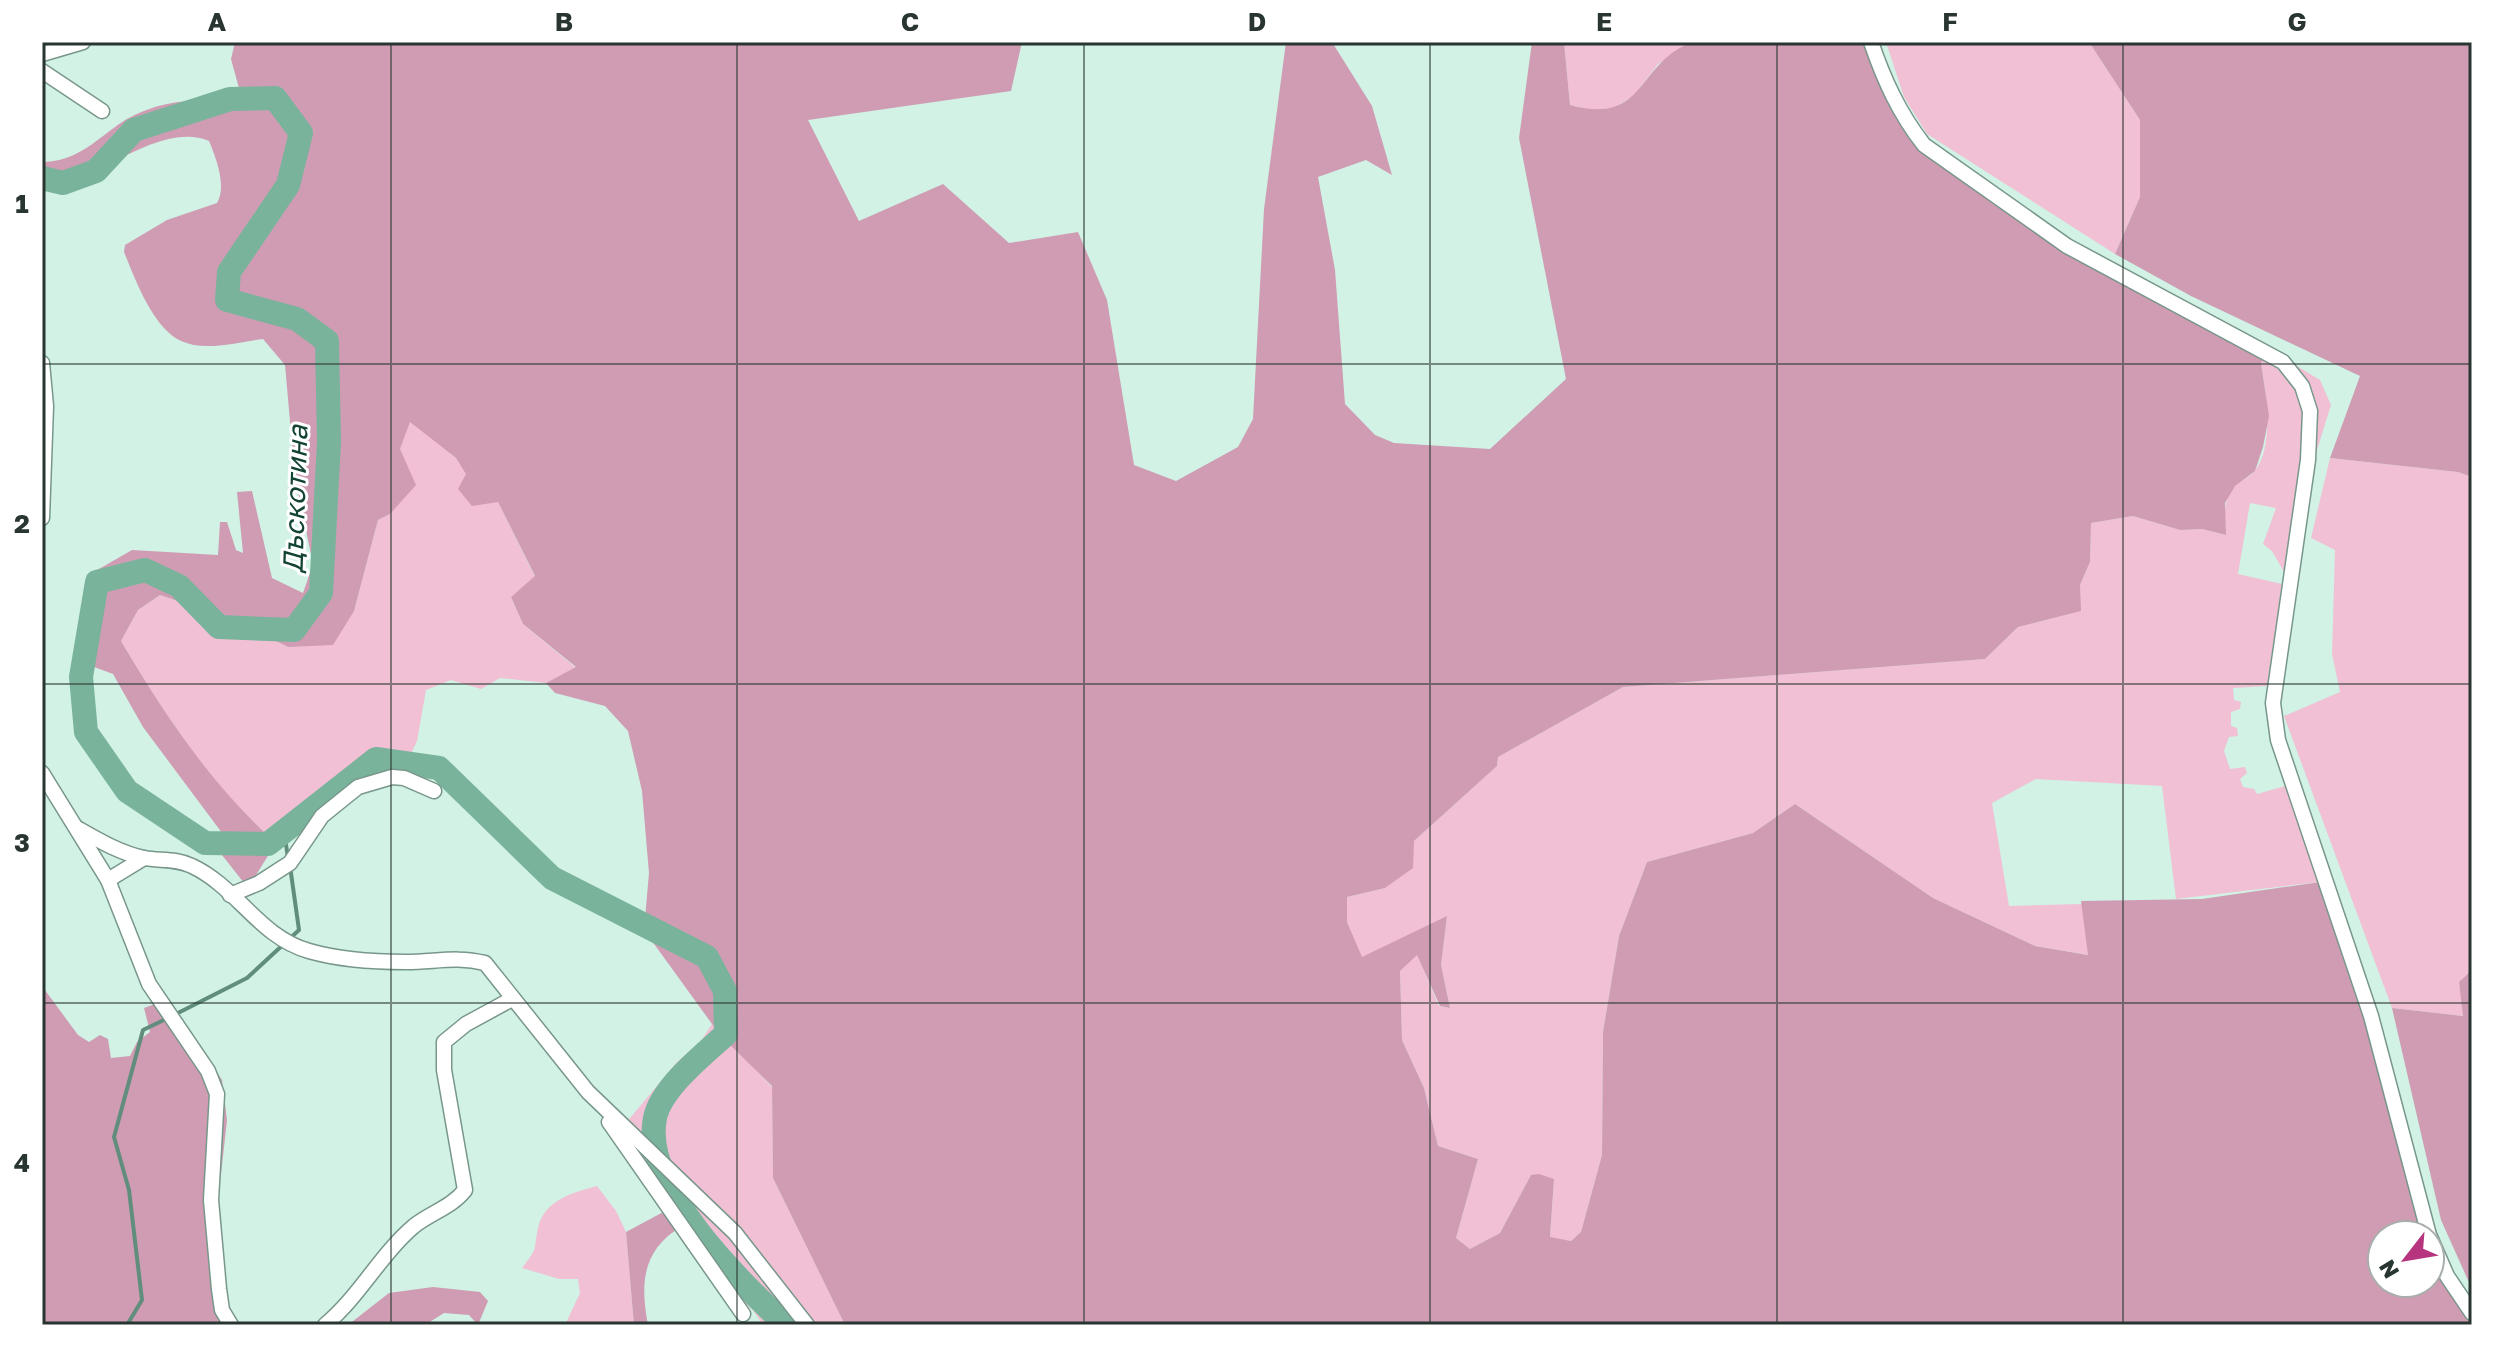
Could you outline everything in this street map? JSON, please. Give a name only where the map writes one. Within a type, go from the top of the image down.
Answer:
[{"type":"street","points":[[42,54],[83,42]]},
{"type":"street","points":[[1871,42],[1887,87],[1907,123],[1924,145],[2067,246],[2283,362],[2302,386],[2310,411],[2308,460],[2273,703],[2278,740],[2371,1016],[2425,1219]]},
{"type":"street","points":[[42,71],[102,111]]},
{"type":"street","points":[[42,363],[46,406],[42,518]]},
{"type":"street","points":[[42,773],[108,880],[149,984],[208,1071],[217,1094],[211,1200],[222,1310],[231,1325]]},
{"type":"street","points":[[230,895],[259,883],[290,863],[322,816],[358,787],[392,777],[404,778],[434,791]]},
{"type":"street","points":[[77,828],[108,845],[144,858],[192,866],[283,941],[309,951],[348,959],[408,962],[453,957],[485,963],[588,1092],[743,1314]]},
{"type":"street","points":[[108,880],[127,872],[144,858]]},
{"type":"street","points":[[325,1325],[342,1311],[416,1225],[459,1198],[465,1190],[444,1070],[444,1042],[466,1024],[512,999]]},
{"type":"street","points":[[588,1092],[735,1233],[807,1325]]},
{"type":"street","points":[[2446,1274],[2472,1313]]},
{"type":"shaded area","points":[[235,42],[1022,42],[1011,91],[808,120],[859,221],[943,184],[1009,243],[1078,232],[1107,300],[1134,465],[1176,481],[1238,447],[1253,419],[1264,209],[1286,42],[1332,42],[1372,106],[1392,175],[1366,160],[1318,177],[1335,270],[1345,404],[1375,435],[1394,443],[1490,449],[1566,379],[1519,138],[1532,42],[1564,42],[1570,105],[1595,109],[1614,107],[1628,100],[1673,52],[1691,43],[1869,42],[1896,118],[1920,151],[1993,202],[2266,355],[2261,363],[2269,416],[2255,471],[2235,486],[2225,503],[2226,535],[2202,529],[2180,530],[2133,516],[2091,523],[2090,562],[2080,585],[2081,611],[2018,627],[1985,659],[1623,687],[1498,757],[1497,766],[1414,841],[1413,868],[1385,888],[1347,897],[1347,922],[1362,957],[1447,916],[1441,965],[1450,1008],[1440,1006],[1417,955],[1400,971],[1402,1040],[1424,1088],[1438,1146],[1478,1159],[1456,1238],[1470,1249],[1500,1233],[1531,1175],[1539,1174],[1554,1179],[1550,1237],[1571,1241],[1581,1232],[1602,1155],[1603,1032],[1619,936],[1647,862],[1753,833],[1795,804],[1933,898],[2035,946],[2088,955],[2081,901],[2202,899],[2327,881],[2429,1219],[2366,1219],[2366,1299],[2446,1299],[2446,1274],[2472,1325],[845,1325],[773,1178],[772,1086],[720,1035],[644,930],[649,873],[642,791],[628,731],[605,706],[555,693],[546,683],[576,667],[523,624],[511,597],[535,576],[498,502],[472,506],[458,489],[466,474],[456,458],[410,422],[400,449],[416,485],[390,514],[378,520],[354,611],[333,645],[288,647],[234,620],[160,595],[138,610],[121,641],[154,695],[210,773],[276,843],[248,888],[222,855],[228,841],[143,727],[113,674],[86,664],[78,648],[92,573],[132,550],[218,555],[220,522],[227,522],[236,550],[243,553],[237,492],[252,491],[272,578],[303,593],[313,564],[295,477],[285,365],[263,339],[200,346],[171,335],[146,302],[124,252],[125,245],[167,220],[217,203],[221,180],[209,141],[190,137],[169,139],[62,185],[42,189],[42,162],[74,155],[119,124],[148,109],[197,101],[245,110],[231,59]]},
{"type":"shaded area","points":[[1564,42],[1692,42],[1658,64],[1634,96],[1615,107],[1594,111],[1570,105]]},
{"type":"shaded area","points":[[1886,42],[2089,42],[2140,120],[2140,197],[2115,254],[1927,134],[1904,97]]},
{"type":"shaded area","points":[[2089,42],[2472,42],[2472,477],[2458,472],[2330,458],[2360,376],[2191,296],[2115,254],[2140,197],[2140,120]]},
{"type":"shaded area","points":[[2266,355],[2279,355],[2320,380],[2331,405],[2290,537],[2284,572],[2272,551],[2263,544],[2276,508],[2250,503],[2238,574],[2282,584],[2267,686],[2233,688],[2234,700],[2241,702],[2240,709],[2231,712],[2231,726],[2237,728],[2238,736],[2229,737],[2224,751],[2230,769],[2245,767],[2247,773],[2240,779],[2243,787],[2254,789],[2257,794],[2285,786],[2296,802],[2327,881],[2176,899],[2162,786],[2036,779],[1992,803],[2009,906],[2082,904],[2089,955],[2035,946],[1933,898],[1795,804],[1753,833],[1647,862],[1619,936],[1603,1032],[1602,1155],[1581,1232],[1571,1241],[1550,1238],[1554,1179],[1531,1175],[1500,1233],[1470,1249],[1456,1238],[1478,1159],[1438,1146],[1424,1088],[1402,1040],[1400,970],[1417,954],[1439,1006],[1450,1008],[1441,965],[1447,917],[1361,958],[1347,922],[1347,897],[1385,888],[1414,841],[1497,766],[1498,757],[1623,687],[1985,659],[2018,627],[2080,611],[2080,585],[2090,562],[2091,523],[2133,516],[2180,530],[2202,529],[2226,535],[2225,510],[2230,493],[2254,472],[2265,448],[2267,419],[2261,363]]},
{"type":"shaded area","points":[[410,421],[456,458],[467,474],[498,502],[535,577],[511,597],[523,624],[576,668],[546,683],[500,678],[481,689],[451,680],[426,690],[417,741],[410,756],[374,761],[305,824],[276,843],[210,774],[154,695],[121,641],[138,610],[160,595],[234,620],[288,647],[354,611],[378,520],[390,514],[400,449]]},
{"type":"shaded area","points":[[2330,458],[2458,472],[2472,477],[2472,970],[2459,982],[2464,1016],[2392,1008],[2284,716],[2340,692],[2332,654],[2335,550],[2311,538]]},
{"type":"shaded area","points":[[2472,970],[2472,1289],[2446,1231],[2446,1219],[2441,1219],[2392,1008],[2463,1016],[2459,982]]},
{"type":"shaded area","points":[[42,986],[78,1035],[89,1042],[100,1035],[108,1039],[111,1058],[130,1056],[137,1042],[150,1032],[144,1008],[169,999],[222,1080],[227,1120],[217,1210],[216,1300],[231,1325],[42,1325]]},
{"type":"shaded area","points":[[712,1024],[772,1087],[773,1178],[845,1325],[763,1325],[753,1310],[730,1290],[682,1226],[682,1206],[625,1124],[677,1062],[699,1044]]},
{"type":"shaded area","points":[[597,1186],[616,1211],[626,1232],[634,1325],[565,1325],[580,1293],[578,1279],[559,1279],[522,1268],[533,1252],[541,1218],[547,1210],[561,1199]]},
{"type":"shaded area","points":[[667,1210],[682,1226],[669,1235],[652,1257],[647,1269],[644,1295],[648,1325],[634,1325],[626,1232]]},
{"type":"shaded area","points":[[433,1287],[480,1292],[488,1301],[478,1325],[469,1315],[444,1313],[425,1325],[348,1325],[389,1293]]},
{"type":"waterway","name":"Дъскотина","points":[[42,178],[63,183],[96,171],[134,130],[230,99],[275,98],[301,133],[288,185],[229,272],[227,300],[297,319],[327,341],[329,442],[321,593],[294,630],[219,627],[179,586],[145,570],[97,582],[81,677],[86,732],[127,791],[205,843],[268,844],[376,759],[439,768],[552,878],[707,957],[725,991],[726,1034],[684,1072],[666,1095],[655,1118],[655,1145],[663,1173],[698,1231],[744,1284],[786,1325]]},
{"type":"waterway","points":[[284,831],[288,858]]},
{"type":"waterway","points":[[176,1014],[247,978],[299,930],[290,866]]},
{"type":"waterway","points":[[127,1325],[142,1300],[129,1190],[114,1137],[143,1030],[168,1018]]}]
